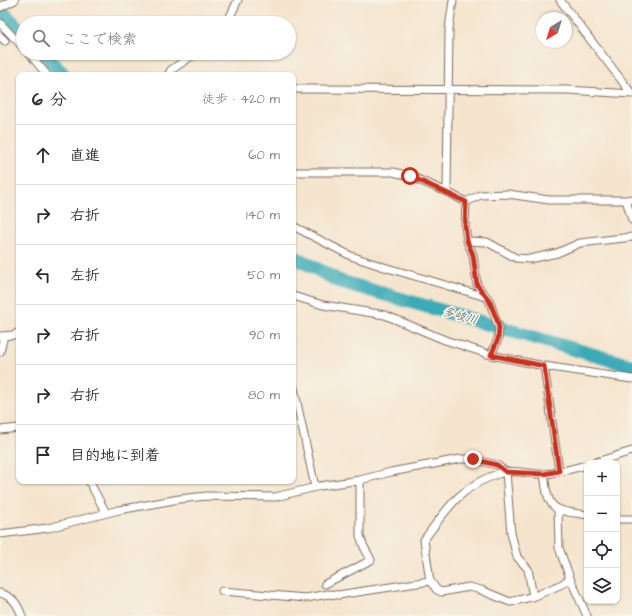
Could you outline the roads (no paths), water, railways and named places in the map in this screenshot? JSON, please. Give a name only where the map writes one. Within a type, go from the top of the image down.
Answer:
[{"type":"street","points":[[0,7],[14,0]]},
{"type":"street","points":[[230,16],[238,0]]},
{"type":"street","points":[[447,192],[450,89],[449,29],[453,0]]},
{"type":"street","points":[[560,0],[632,94]]},
{"type":"street","points":[[0,23],[16,40]]},
{"type":"street","points":[[35,60],[45,72]]},
{"type":"street","points":[[170,72],[186,60]]},
{"type":"street","points":[[296,89],[568,90],[632,94]]},
{"type":"street","points":[[296,172],[393,172],[410,176],[466,202]]},
{"type":"street","points":[[466,202],[480,194],[508,194],[549,200],[629,199],[632,220]]},
{"type":"street","points":[[466,202],[465,226],[467,241],[473,255],[477,285],[486,297],[497,320],[499,328],[498,339],[491,355]]},
{"type":"street","points":[[296,227],[358,258],[486,297]]},
{"type":"street","points":[[467,241],[487,242],[516,258],[530,259],[557,253],[580,243],[632,237]]},
{"type":"street","points":[[296,297],[323,305],[385,315],[445,340],[491,355],[544,366],[632,379]]},
{"type":"street","points":[[0,352],[2,336],[16,333]]},
{"type":"street","points":[[544,366],[559,471]]},
{"type":"street","points":[[296,398],[315,487]]},
{"type":"street","points":[[0,430],[16,428]]},
{"type":"street","points":[[603,460],[632,451]]},
{"type":"street","points":[[0,534],[48,528],[106,513],[179,499],[207,496],[275,497],[315,487],[360,480],[391,472],[460,459],[473,459],[497,465],[506,472],[511,533],[517,556],[528,568],[533,597]]},
{"type":"street","points":[[570,578],[562,584],[533,597],[510,602],[481,590],[469,588],[441,592],[437,590],[430,581],[424,540],[438,520],[460,494],[476,483],[506,472],[544,474],[584,466]]},
{"type":"street","points":[[544,474],[548,496],[558,509],[559,548],[570,578],[587,616]]},
{"type":"street","points":[[325,584],[371,560],[360,536],[360,480]]},
{"type":"street","points":[[91,484],[106,513]]},
{"type":"street","points":[[558,509],[584,514]]},
{"type":"street","points":[[620,519],[632,519]]},
{"type":"street","points":[[222,591],[306,598],[328,594],[338,595],[430,581]]},
{"type":"street","points":[[0,592],[9,596],[18,607],[22,616]]},
{"type":"waterway","name":"多岐川","points":[[0,9],[16,26]]},
{"type":"waterway","name":"多岐川","points":[[49,60],[61,72]]},
{"type":"waterway","name":"多岐川","points":[[296,258],[339,281],[632,366]]}]
